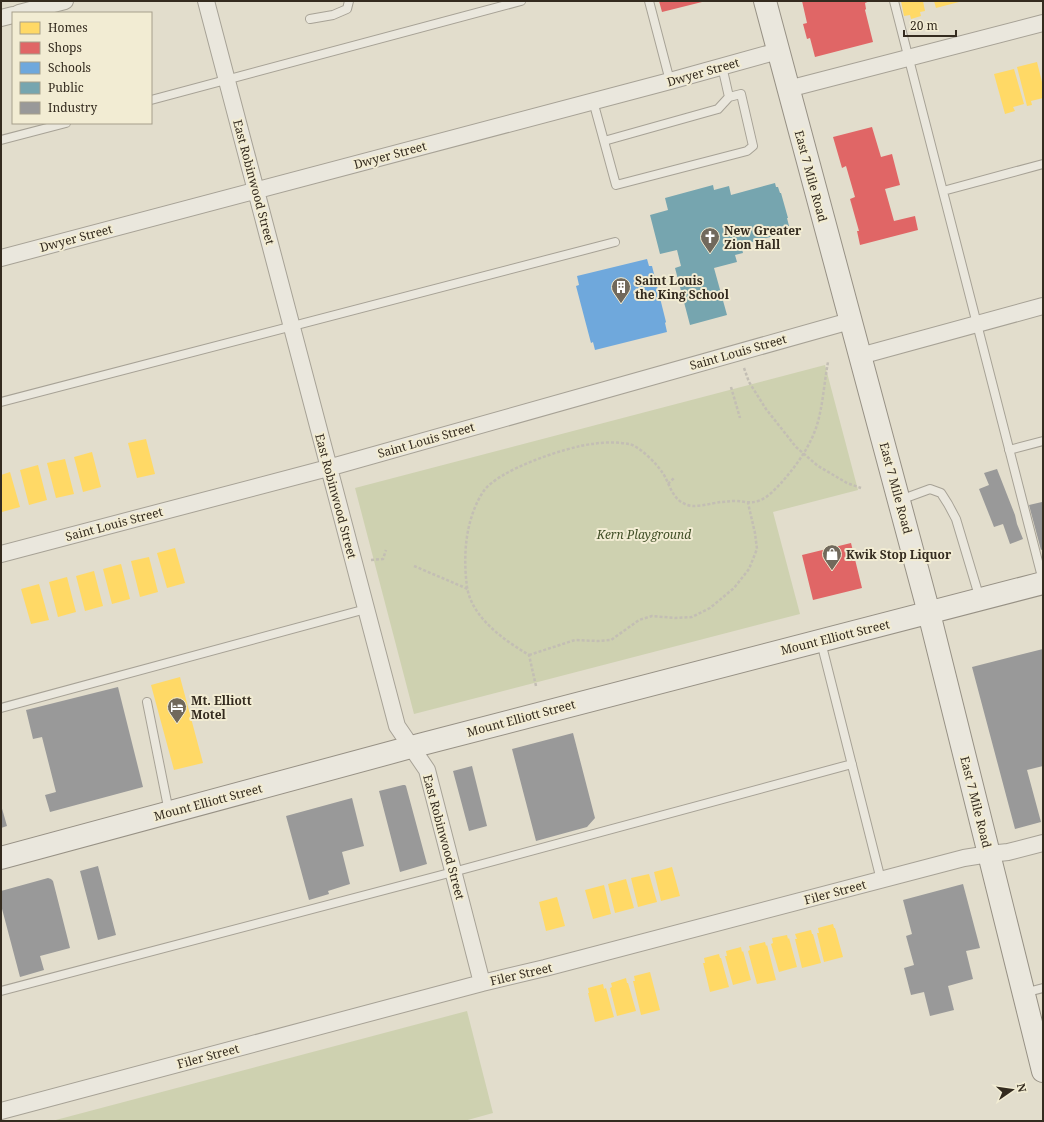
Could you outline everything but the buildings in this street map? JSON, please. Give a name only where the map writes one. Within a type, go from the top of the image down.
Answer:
[{"type":"street","points":[[23,12],[65,1]]},
{"type":"street","name":"East Robinwood Street","points":[[206,1],[397,726],[427,770],[482,983]]},
{"type":"street","name":"East 7 Mile Road","points":[[765,1],[929,613],[989,854],[1033,991],[1043,1071]]},
{"type":"street","points":[[1,18],[12,15]]},
{"type":"street","points":[[788,89],[1043,23]]},
{"type":"street","name":"Dwyer Street","points":[[1,258],[594,102],[778,51]]},
{"type":"street","points":[[860,356],[1043,306]]},
{"type":"street","name":"Saint Louis Street","points":[[1,554],[328,468],[850,321]]},
{"type":"street","name":"Mount Elliott Street","points":[[1,858],[411,747],[1043,583]]},
{"type":"street","name":"Filer Street","points":[[1,1111],[482,983],[545,968],[964,858],[1008,852],[1043,843]]},
{"type":"lane","points":[[310,20],[333,15],[347,8],[349,1]]},
{"type":"lane","points":[[152,100],[521,1]]},
{"type":"lane","points":[[649,1],[670,81]]},
{"type":"lane","points":[[894,1],[1043,583]]},
{"type":"lane","points":[[722,66],[729,97]]},
{"type":"lane","points":[[594,102],[604,141],[616,185],[747,151],[753,146],[740,94],[729,97],[718,109],[604,141]]},
{"type":"lane","points":[[1,140],[62,124]]},
{"type":"lane","points":[[943,191],[1043,164]]},
{"type":"lane","points":[[1,402],[615,242]]},
{"type":"lane","points":[[1009,450],[1043,441]]},
{"type":"lane","points":[[899,500],[930,489],[941,493],[956,519],[980,600]]},
{"type":"lane","points":[[1,708],[366,609]]},
{"type":"lane","points":[[821,641],[880,880]]},
{"type":"lane","points":[[147,702],[169,813]]},
{"type":"lane","points":[[1,991],[453,872],[852,764]]},
{"type":"path","points":[[739,352],[749,382],[766,409],[796,447],[818,466],[847,484],[861,488]]},
{"type":"path","points":[[536,686],[529,655],[510,644],[491,628],[478,612],[468,596],[465,574],[466,549],[470,522],[475,507],[484,491],[500,476],[530,462],[562,451],[591,444],[609,443],[631,444],[645,453],[662,472],[674,497],[686,505],[700,506],[736,501],[748,503],[760,500],[772,493],[788,475],[804,453],[809,443],[816,427],[828,362]]},
{"type":"path","points":[[731,387],[740,418]]},
{"type":"path","points":[[668,484],[674,478]]},
{"type":"path","points":[[529,655],[575,640],[611,640],[639,620],[652,616],[675,618],[692,617],[710,608],[734,588],[749,569],[757,549],[748,503]]},
{"type":"path","points":[[371,560],[383,559],[386,550]]},
{"type":"path","points":[[414,566],[468,589]]},
{"type":"green space","name":"Kern Playground","points":[[825,365],[858,490],[773,512],[800,614],[414,714],[355,488]]},
{"type":"green space","points":[[467,1011],[493,1113],[464,1121],[52,1121]]},
{"type":"place","name":"New Greater Zion Hall","points":[[710,254]]},
{"type":"place","name":"Saint Louis the King School","points":[[621,304]]},
{"type":"place","name":"Kwik Stop Liquor","points":[[832,571]]},
{"type":"place","name":"Mt. Elliott Motel","points":[[177,724]]}]
